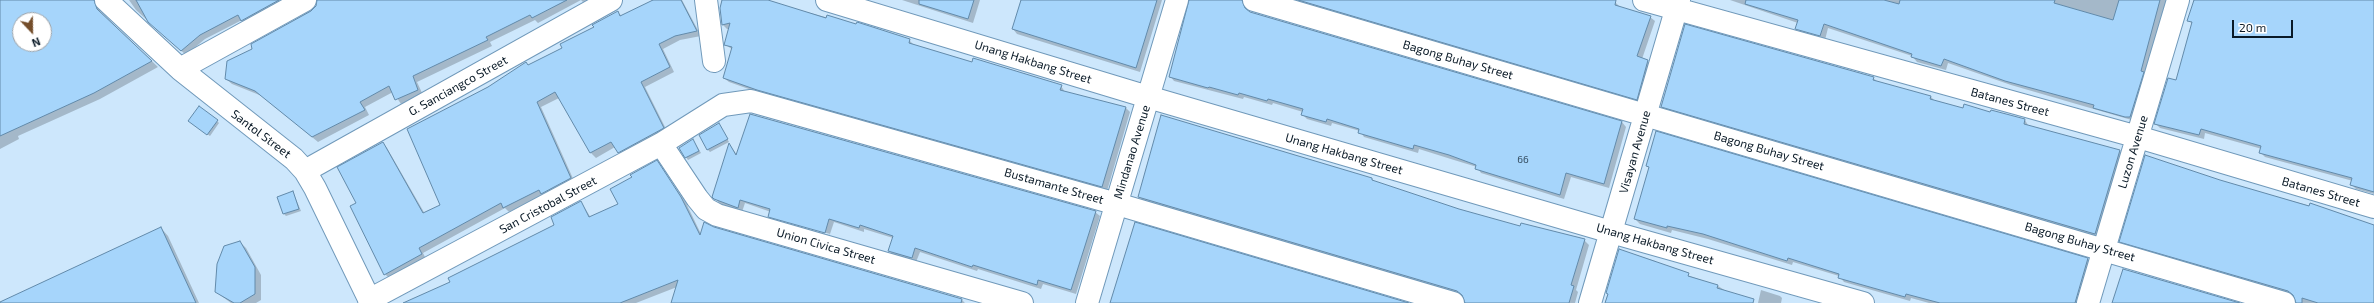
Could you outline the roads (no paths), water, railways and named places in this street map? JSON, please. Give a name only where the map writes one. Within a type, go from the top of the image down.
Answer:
[{"type":"street","name":"Santol Street","points":[[106,0],[180,69],[294,159],[305,171],[315,188],[370,302]]},
{"type":"street","points":[[180,69],[305,0]]},
{"type":"street","name":"G. Sanciangco Street","points":[[305,171],[611,0]]},
{"type":"street","points":[[706,0],[714,61]]},
{"type":"street","name":"Unang Hakbang Street","points":[[827,0],[1148,97],[1611,232],[1862,303]]},
{"type":"street","name":"Mindanao Avenue","points":[[1087,303],[1177,0]]},
{"type":"street","name":"Bagong Buhay Street","points":[[1254,0],[2284,303]]},
{"type":"street","name":"Batanes Street","points":[[1644,0],[1678,5],[2138,137],[2374,207]]},
{"type":"street","name":"Luzon Avenue","points":[[2088,303],[2178,0]]},
{"type":"street","name":"Visayan Avenue","points":[[1590,303],[1678,5]]},
{"type":"street","name":"Bustamante Street","points":[[723,105],[751,101],[1117,204],[1453,303]]},
{"type":"street","name":"San Cristobal Street","points":[[370,302],[661,144],[723,105]]},
{"type":"street","name":"Union Civica Street","points":[[661,144],[697,198],[706,209],[717,215],[1022,303]]}]
